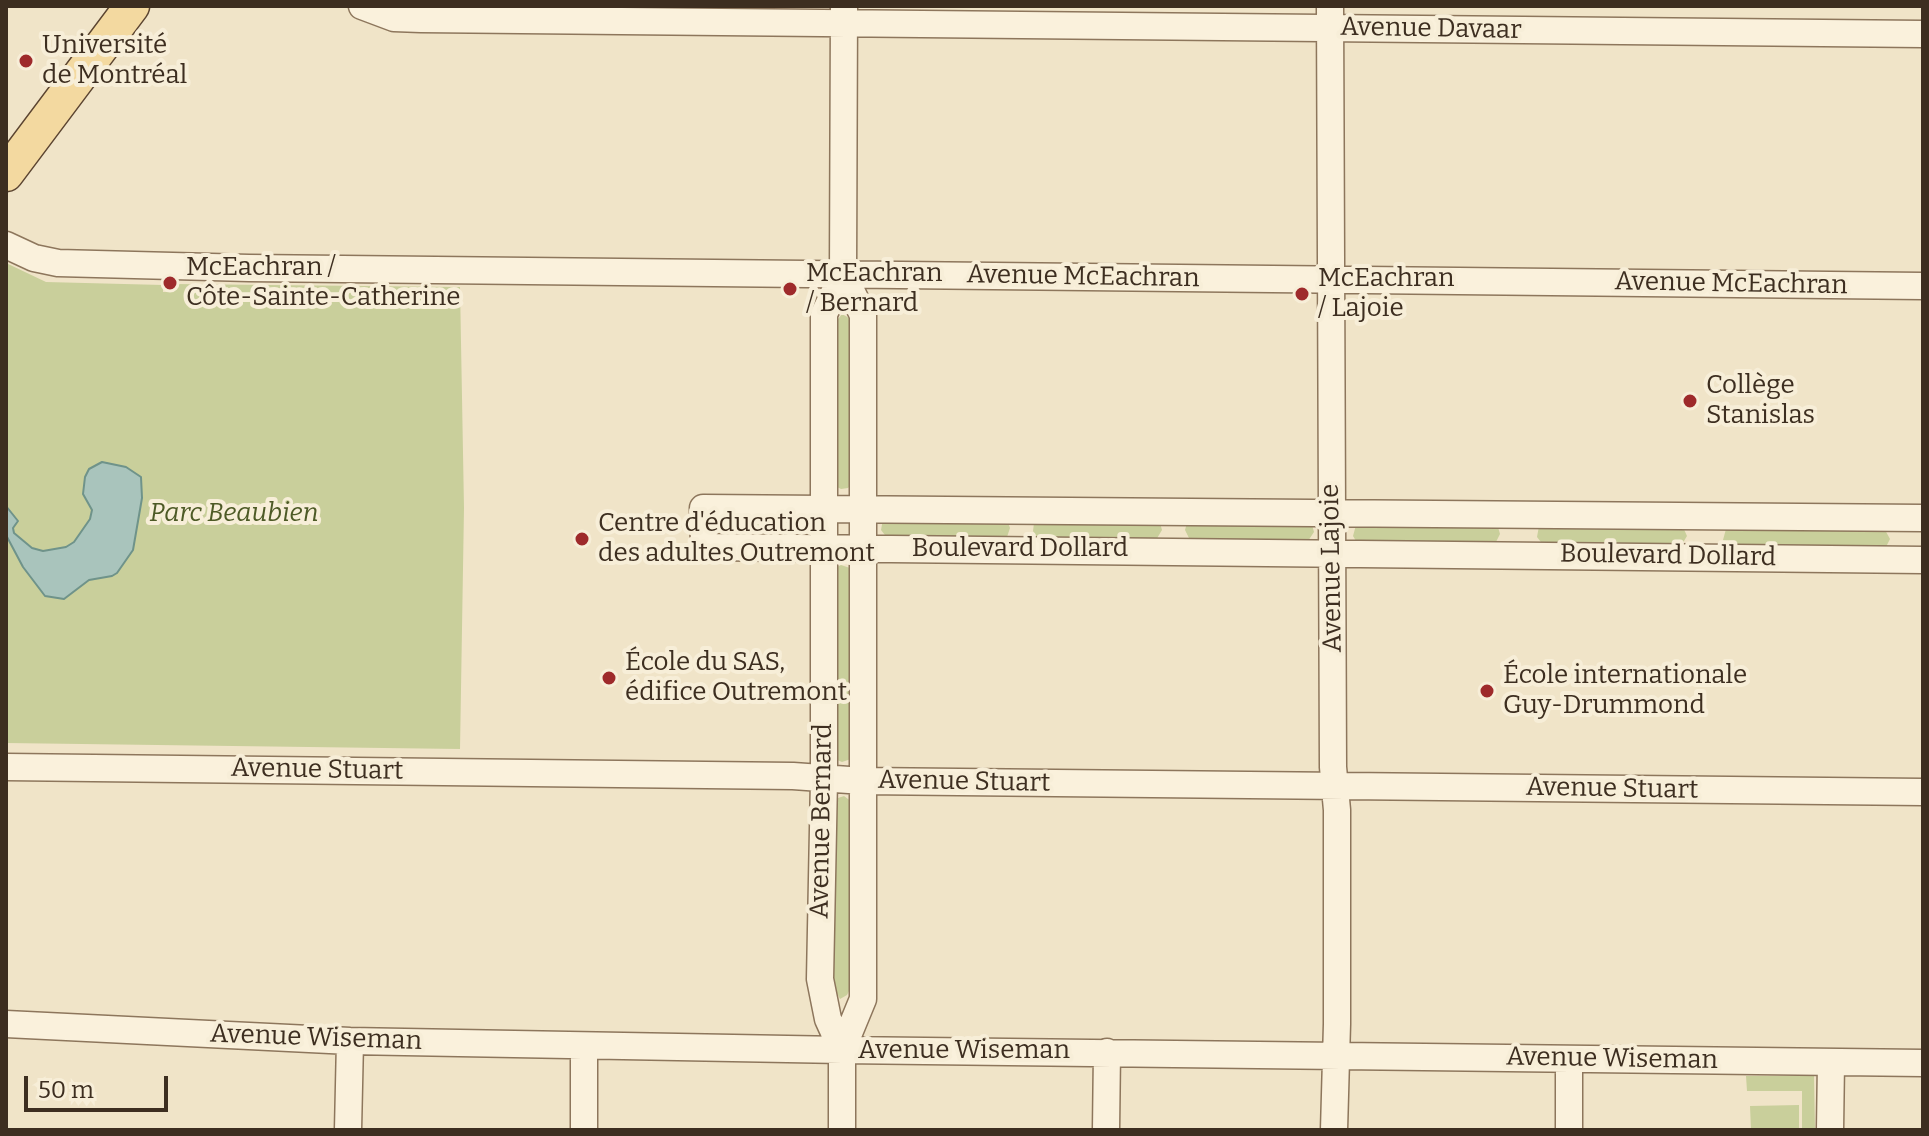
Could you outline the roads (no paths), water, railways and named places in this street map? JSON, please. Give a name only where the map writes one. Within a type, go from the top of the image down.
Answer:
[{"type":"main road","points":[[10,161],[132,6]]},
{"type":"street","name":"Avenue Davaar","points":[[362,6],[403,19],[844,14],[1330,17],[1923,34]]},
{"type":"street","points":[[843,274],[844,14]]},
{"type":"street","name":"Avenue Lajoie","points":[[1330,17],[1334,1130]]},
{"type":"street","name":"Avenue McEachran","points":[[6,245],[34,258],[67,264],[1923,286]]},
{"type":"street","name":"Avenue Bernard","points":[[842,1130],[842,1050],[863,999],[863,315],[843,274]]},
{"type":"street","name":"Avenue Bernard","points":[[842,1050],[828,1019],[820,979],[824,779],[824,314],[843,274]]},
{"type":"street","name":"Boulevard Dollard","points":[[1923,518],[703,508],[704,547],[1923,560]]},
{"type":"street","name":"Avenue Stuart","points":[[6,767],[793,776],[863,781],[1923,792]]},
{"type":"street","name":"Avenue Wiseman","points":[[6,1024],[350,1041],[584,1046],[1923,1063]]},
{"type":"street","points":[[348,1130],[350,1041]]},
{"type":"street","points":[[584,1046],[584,1130]]},
{"type":"street","points":[[1106,1130],[1107,1052]]},
{"type":"street","points":[[1569,1060],[1569,1130]]},
{"type":"street","points":[[1830,1130],[1831,1062]]},
{"type":"water","points":[[102,462],[126,467],[141,477],[142,498],[133,550],[112,576],[89,580],[64,599],[45,596],[23,567],[6,535],[6,506],[18,521],[13,528],[14,533],[32,548],[43,551],[66,547],[74,542],[90,519],[92,510],[83,494],[85,477],[89,469]]},
{"type":"place","name":"Université de Montréal","points":[[26,61]]},
{"type":"place","name":"McEachran / Côte-Sainte-Catherine","points":[[170,283]]},
{"type":"place","name":"McEachran / Bernard","points":[[790,289]]},
{"type":"place","name":"McEachran / Lajoie","points":[[1302,294]]},
{"type":"place","name":"Collège Stanislas","points":[[1690,401]]},
{"type":"place","name":"Centre d'éducation des adultes Outremont","points":[[582,539]]},
{"type":"place","name":"École du SAS, édifice Outremont","points":[[609,678]]},
{"type":"place","name":"École internationale Guy-Drummond","points":[[1487,691]]},
{"type":"park label","name":"Parc Beaubien","points":[[234,514]]}]
